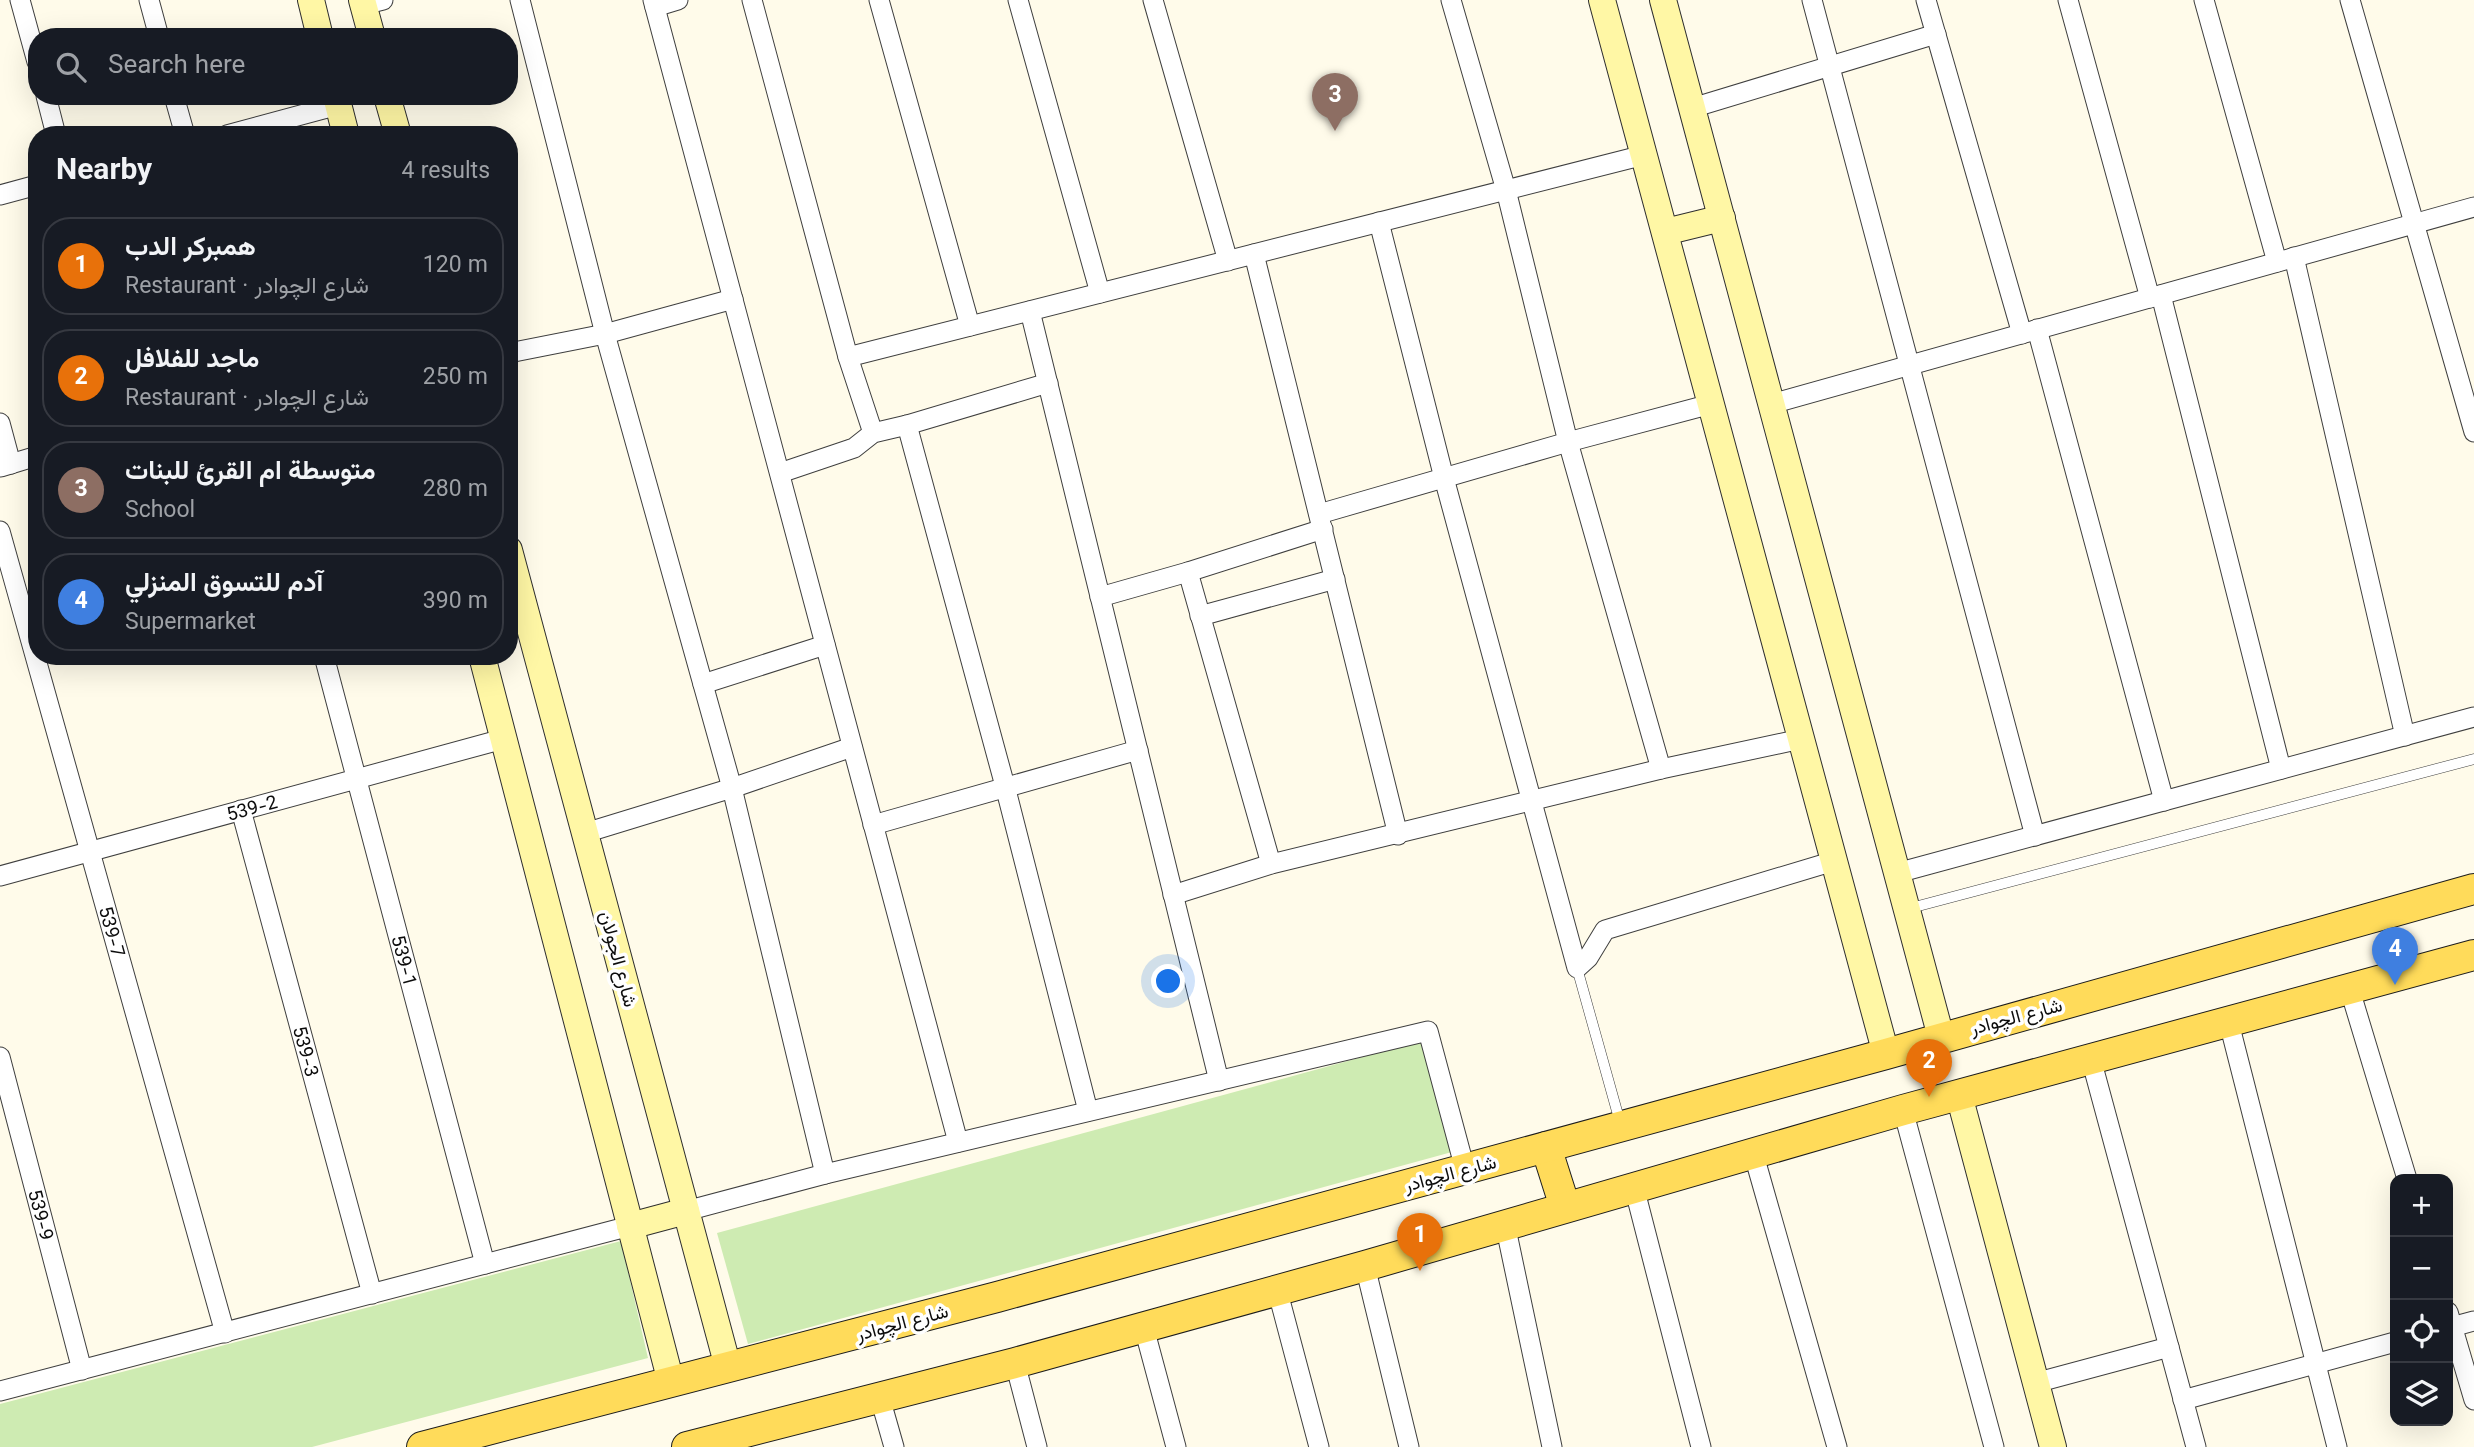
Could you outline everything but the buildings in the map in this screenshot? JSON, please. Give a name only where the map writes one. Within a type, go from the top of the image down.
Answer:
[{"type":"main road","name":"شارع الچوادر","points":[[422,1447],[984,1300],[1886,1054],[2474,889]]},
{"type":"main road","points":[[688,1447],[745,1440],[880,1398],[1365,1266],[1753,1152],[2474,955]]},
{"type":"main road","points":[[1546,1147],[1565,1207]]},
{"type":"street","points":[[20,0],[28,29]]},
{"type":"street","points":[[149,0],[157,28]]},
{"type":"street","points":[[311,0],[318,28]]},
{"type":"street","points":[[520,0],[605,334],[732,788],[825,1174]]},
{"type":"street","points":[[678,0],[654,3],[958,1142]]},
{"type":"street","points":[[752,0],[849,358],[873,433]]},
{"type":"street","points":[[879,0],[970,326]]},
{"type":"street","points":[[1018,0],[1100,293]]},
{"type":"street","points":[[1153,0],[1228,261]]},
{"type":"street","points":[[1451,0],[1506,190],[1568,442],[1661,769]]},
{"type":"street","points":[[1602,0],[1886,1054]]},
{"type":"street","points":[[1663,0],[1941,1037]]},
{"type":"street","points":[[1812,0],[2035,836]]},
{"type":"street","points":[[1926,0],[2030,331],[2164,801]]},
{"type":"street","points":[[2068,0],[2155,296],[2281,769]]},
{"type":"street","points":[[2204,0],[2286,259],[2405,736]]},
{"type":"street","points":[[2350,0],[2474,432]]},
{"type":"street","points":[[369,2],[371,28]]},
{"type":"street","points":[[1692,108],[1936,34]]},
{"type":"street","points":[[48,105],[54,126]]},
{"type":"street","points":[[177,105],[182,126]]},
{"type":"street","points":[[256,126],[324,105]]},
{"type":"street","points":[[338,105],[344,126]]},
{"type":"street","points":[[390,105],[395,126]]},
{"type":"street","points":[[849,358],[1644,155]]},
{"type":"street","points":[[0,195],[28,187]]},
{"type":"street","points":[[1771,404],[2474,207]]},
{"type":"street","points":[[1665,232],[1722,218]]},
{"type":"street","points":[[1379,222],[1444,478],[1577,968],[1588,958],[1605,930],[1834,861]]},
{"type":"street","points":[[1254,254],[1398,835]]},
{"type":"street","points":[[518,351],[605,334],[733,299]]},
{"type":"street","points":[[1030,311],[1219,1081]]},
{"type":"street","points":[[779,473],[854,448],[873,433],[1048,383]]},
{"type":"street","points":[[1100,597],[1188,572],[1444,478],[1711,404]]},
{"type":"street","points":[[0,423],[6,465],[28,459]]},
{"type":"street","points":[[907,425],[1005,786],[1088,1111]]},
{"type":"street","name":"539-7","points":[[0,531],[28,631]]},
{"type":"street","points":[[1188,572],[1271,864]]},
{"type":"street","points":[[1200,615],[1335,579]]},
{"type":"street","name":"شارع الجولان","points":[[518,584],[728,1367]]},
{"type":"street","points":[[703,684],[825,645]]},
{"type":"street","name":"539-7","points":[[38,665],[225,1332]]},
{"type":"street","name":"539-1","points":[[326,665],[485,1264]]},
{"type":"street","points":[[484,665],[671,1382]]},
{"type":"street","points":[[1897,873],[2474,717]]},
{"type":"street","name":"539-2","points":[[0,876],[503,739]]},
{"type":"street","points":[[1173,895],[1271,864],[1531,803],[1661,769],[1801,739]]},
{"type":"street","points":[[585,833],[732,788],[852,747]]},
{"type":"street","points":[[873,825],[1138,750]]},
{"type":"street","name":"539-3","points":[[241,810],[372,1294]]},
{"type":"street","points":[[2349,988],[2405,1174]]},
{"type":"street","points":[[2228,1023],[2337,1447]]},
{"type":"street","points":[[0,1391],[825,1174],[1429,1031],[1465,1169]]},
{"type":"street","name":"539-9","points":[[0,1058],[82,1370]]},
{"type":"street","points":[[2091,1059],[2196,1447]]},
{"type":"street","points":[[1959,1095],[2053,1447]]},
{"type":"street","points":[[1903,1110],[1994,1447]]},
{"type":"street","points":[[1753,1152],[1837,1447]]},
{"type":"street","points":[[1634,1187],[1701,1447]]},
{"type":"street","points":[[1504,1224],[1552,1447]]},
{"type":"street","points":[[1365,1266],[1409,1447]]},
{"type":"street","points":[[1277,1289],[1319,1447]]},
{"type":"street","points":[[2453,1322],[2474,1321]]},
{"type":"street","points":[[1144,1328],[1176,1447]]},
{"type":"street","points":[[2453,1334],[2474,1400]]},
{"type":"street","points":[[2183,1400],[2390,1343]]},
{"type":"street","points":[[2035,1383],[2169,1347]]},
{"type":"street","points":[[1015,1363],[1037,1447]]},
{"type":"street","points":[[880,1398],[894,1447]]},
{"type":"lane","points":[[1907,910],[2474,759]]},
{"type":"lane","points":[[1577,968],[1622,1126]]},
{"type":"green space","points":[[1421,1041],[1452,1152],[748,1344],[717,1233]]},
{"type":"green space","points":[[621,1241],[648,1358],[312,1447],[0,1447],[0,1404]]},
{"type":"place","name":"متوسطة ام القرئ للبنات","points":[[1335,131]]},
{"type":"place","name":"آدم للتسوق المنزلي","points":[[2395,985]]},
{"type":"place","name":"ماجد للفلافل","points":[[1929,1097]]},
{"type":"place","name":"همبركر الدب","points":[[1420,1271]]}]
